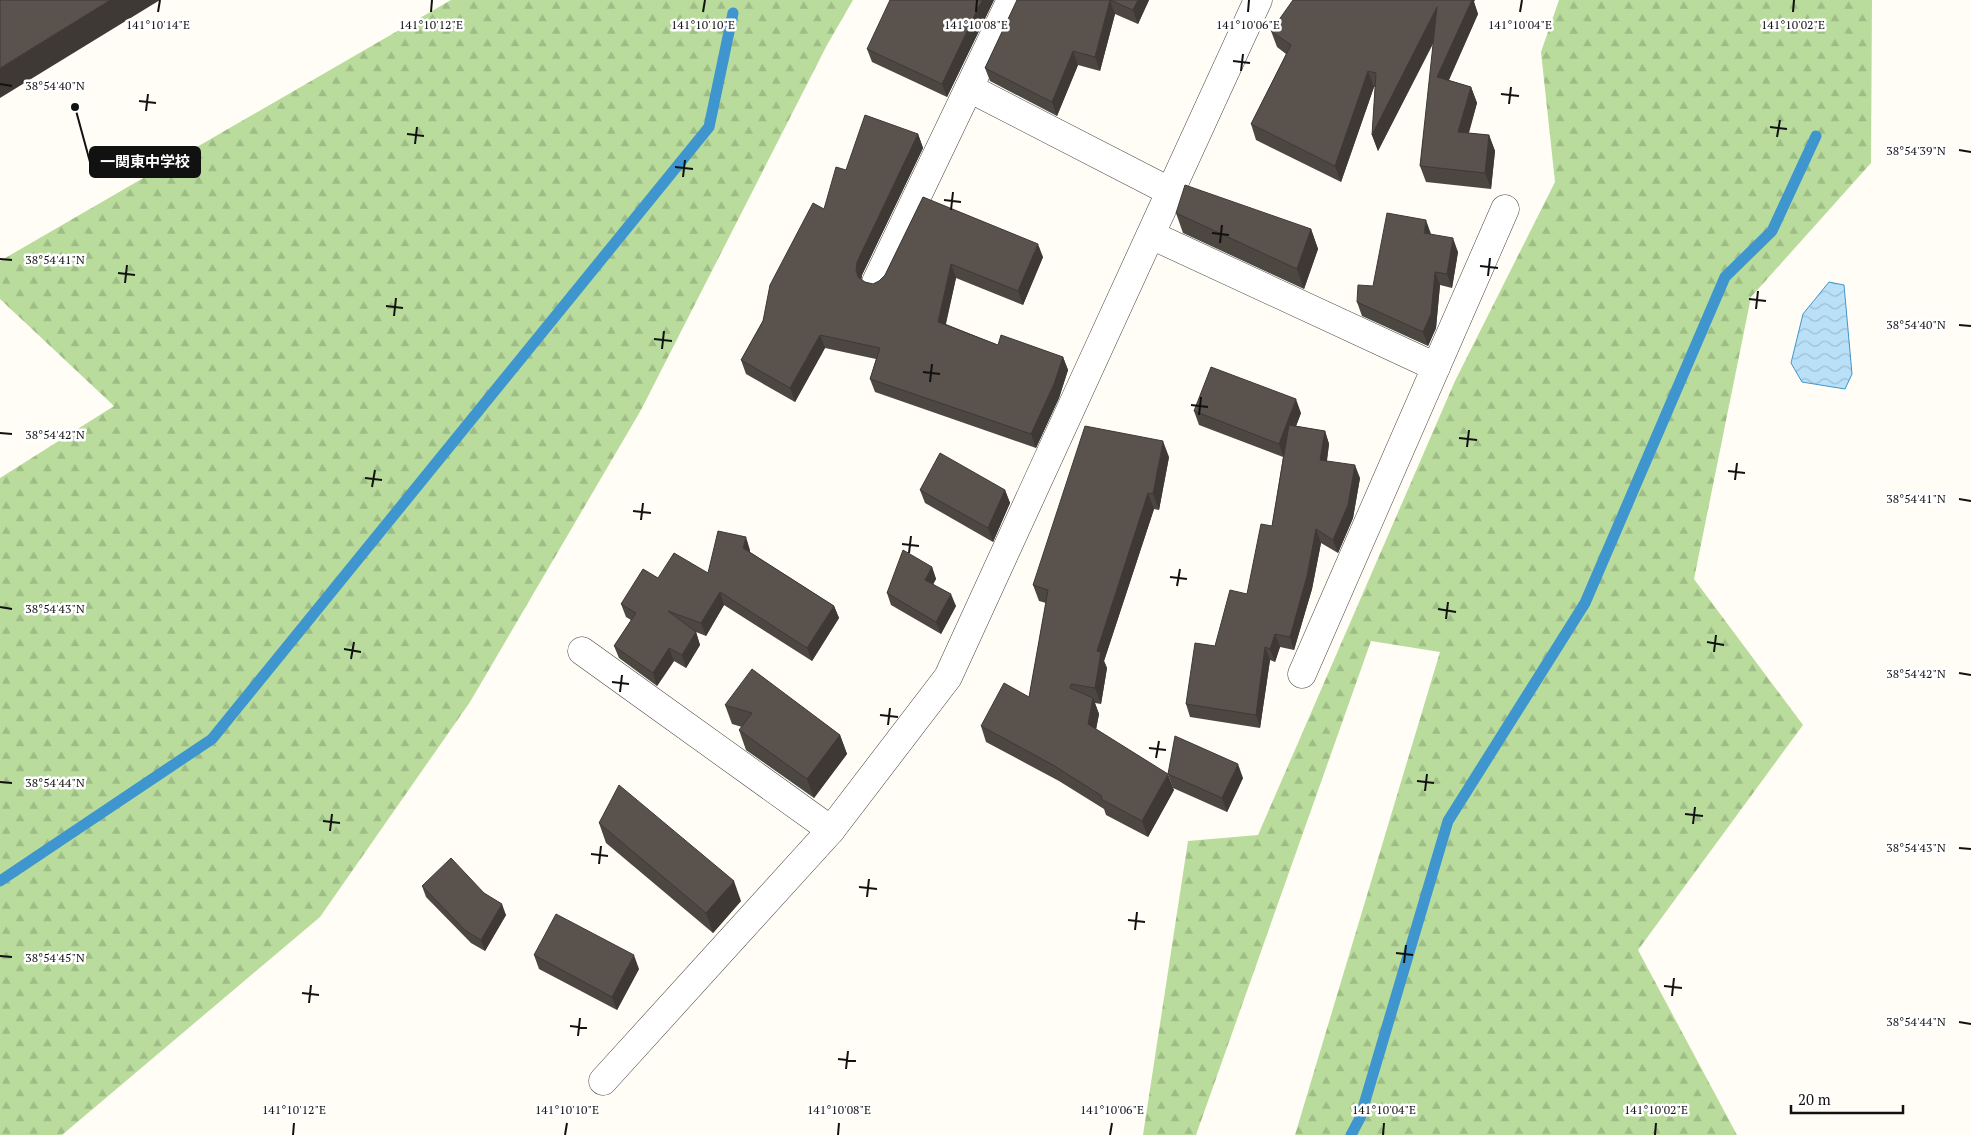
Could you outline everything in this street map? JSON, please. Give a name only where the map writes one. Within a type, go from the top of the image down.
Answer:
[{"type":"street","points":[[876,282],[1011,0]]},
{"type":"street","points":[[603,1081],[832,830],[948,678],[1258,0]]},
{"type":"street","points":[[969,88],[1171,192]]},
{"type":"street","points":[[1302,674],[1506,209]]},
{"type":"street","points":[[1151,235],[1436,367]]},
{"type":"street","points":[[582,651],[832,830]]},
{"type":"green space","points":[[451,0],[853,0],[827,45],[641,410],[470,702],[320,917],[62,1135],[0,1135],[0,478],[114,406],[0,299],[0,261]]},
{"type":"green space","points":[[1559,0],[1872,0],[1871,163],[1751,297],[1694,579],[1803,725],[1638,950],[1737,1135],[1295,1135],[1440,652],[1371,641],[1196,1135],[1143,1135],[1188,841],[1258,835],[1455,381],[1555,182],[1541,52]]},
{"type":"water","points":[[1829,282],[1844,285],[1852,374],[1845,389],[1802,382],[1791,363],[1803,314]]},
{"type":"building","points":[[0,0],[110,0],[0,68]]},
{"type":"building","points":[[890,0],[982,0],[942,84],[867,49]]},
{"type":"building","points":[[1017,0],[1110,0],[1095,57],[1073,51],[1052,102],[985,68]]},
{"type":"building","points":[[1110,0],[1138,0],[1133,10]]},
{"type":"building","points":[[1293,0],[1472,0],[1437,77],[1471,87],[1458,132],[1489,135],[1485,173],[1420,166],[1437,7],[1372,135],[1376,73],[1368,71],[1335,166],[1251,124],[1291,45],[1271,31]]},
{"type":"building","points":[[865,115],[918,134],[857,262],[856,270],[858,277],[865,282],[873,284],[885,275],[923,197],[1038,244],[1018,291],[951,264],[938,322],[998,345],[1001,335],[1063,357],[1054,384],[1031,434],[870,379],[880,348],[820,335],[790,388],[741,360],[763,321],[770,285],[813,203],[824,209],[836,167],[846,170]]},
{"type":"building","points":[[1185,185],[1311,229],[1297,269],[1176,213]]},
{"type":"building","points":[[1387,213],[1426,220],[1424,233],[1453,238],[1447,274],[1435,272],[1431,314],[1423,332],[1357,302],[1358,285],[1373,286]]},
{"type":"building","points":[[1211,367],[1296,399],[1279,444],[1194,411]]},
{"type":"building","points":[[1289,425],[1325,431],[1320,460],[1355,465],[1348,505],[1333,540],[1316,529],[1307,576],[1290,637],[1275,634],[1270,649],[1265,647],[1256,715],[1186,704],[1195,643],[1215,646],[1230,590],[1247,594],[1261,524],[1272,526]]},
{"type":"building","points":[[1085,426],[1163,441],[1153,494],[1148,493],[1097,651],[1101,652],[1095,688],[1071,684],[1070,688],[1093,698],[1088,724],[1168,774],[1142,821],[1101,799],[1102,796],[1053,765],[981,726],[1004,683],[1029,697],[1048,590],[1033,585]]},
{"type":"building","points":[[940,453],[1005,490],[988,528],[920,490]]},
{"type":"building","points":[[718,531],[746,537],[743,548],[834,606],[807,648],[720,592],[701,623],[668,611],[696,632],[682,655],[669,648],[653,673],[614,646],[636,613],[621,604],[643,569],[658,578],[674,553],[708,573]]},
{"type":"building","points":[[903,550],[932,567],[925,580],[951,594],[936,622],[887,593]]},
{"type":"building","points":[[752,669],[840,735],[807,779],[739,730],[752,713],[725,705]]},
{"type":"building","points":[[1175,736],[1238,764],[1222,798],[1168,774]]},
{"type":"building","points":[[619,785],[734,881],[706,913],[599,823]]},
{"type":"building","points":[[451,858],[484,893],[502,904],[481,940],[466,931],[422,886]]},
{"type":"building","points":[[556,914],[634,955],[612,997],[534,955]]},
{"type":"waterway","points":[[0,881],[212,739],[709,127],[733,13]]},
{"type":"waterway","points":[[1351,1135],[1360,1118],[1448,821],[1585,603],[1725,277],[1772,231],[1816,136]]},
{"type":"place","name":"一関東中学校","points":[[75,107]]}]
